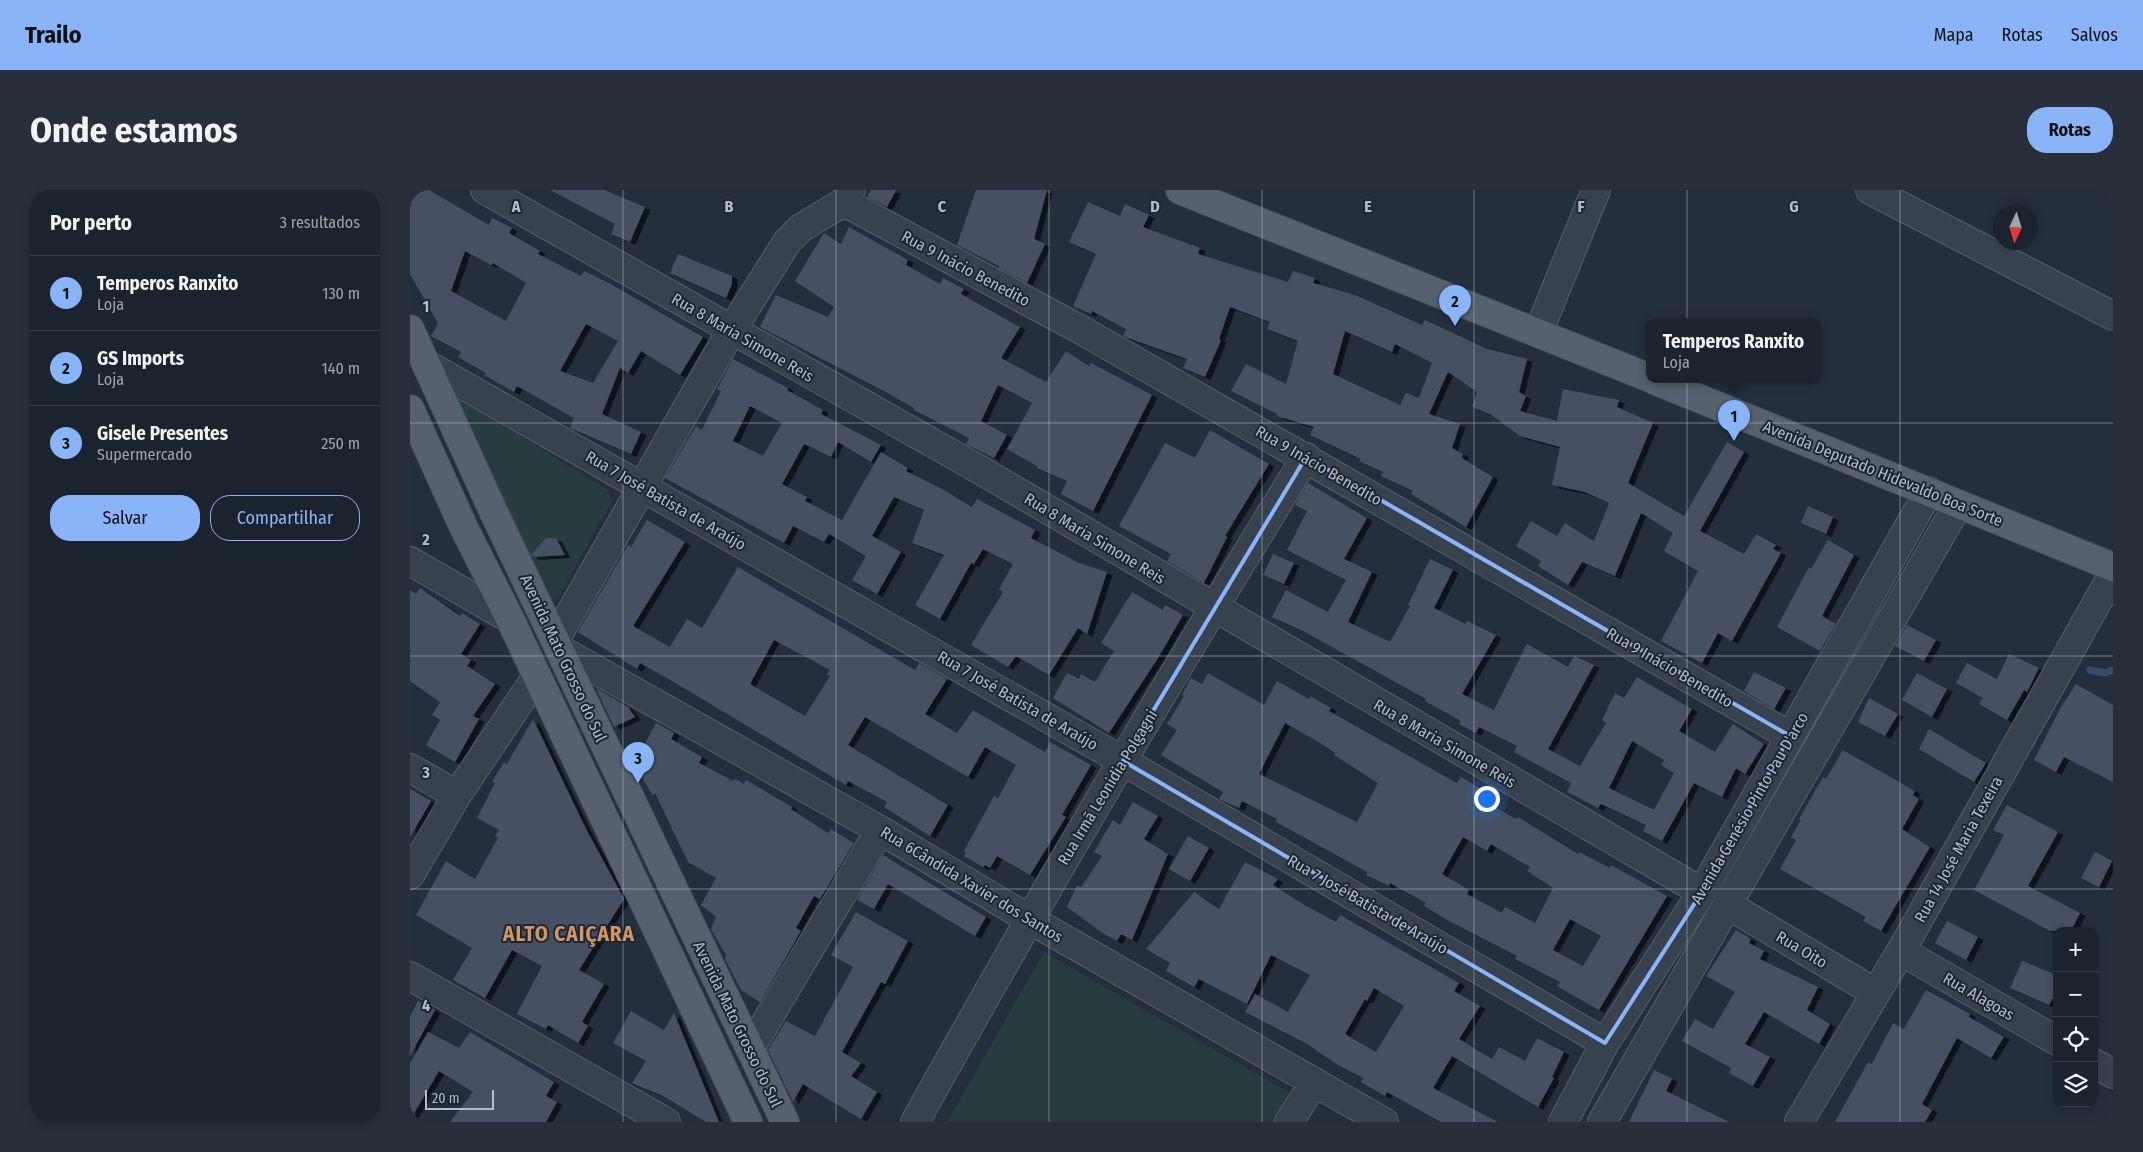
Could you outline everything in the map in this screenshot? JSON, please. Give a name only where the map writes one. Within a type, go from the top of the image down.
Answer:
[{"type":"main road","name":"Avenida Deputado Hidevaldo Boa Sorte","points":[[1180,190],[1646,377]]},
{"type":"main road","name":"Avenida Mato Grosso do Sul","points":[[410,328],[495,515],[785,1122]]},
{"type":"main road","name":"Avenida Deputado Hidevaldo Boa Sorte","points":[[1662,383],[2113,567]]},
{"type":"main road","name":"Avenida Mato Grosso do Sul","points":[[410,409],[464,528],[510,619],[748,1122]]},
{"type":"main road","points":[[464,528],[495,515]]},
{"type":"street","name":"Rua 8 Maria Simone Reis","points":[[485,190],[731,331],[975,467],[1213,608],[1702,892]]},
{"type":"street","points":[[1538,333],[1596,190]]},
{"type":"street","points":[[1870,190],[2113,316]]},
{"type":"street","points":[[557,644],[731,331],[787,242],[801,228],[848,196]]},
{"type":"street","name":"Rua 9 Inácio Benedito","points":[[848,196],[1790,736]]},
{"type":"street","name":"Rua 7 José Batista de Araújo","points":[[426,364],[1123,760],[1606,1043]]},
{"type":"street","name":"Rua Irmã Leonidia Polgagni","points":[[915,1122],[1029,919],[1213,608],[1306,457]]},
{"type":"street","name":"Avenida Genésio Pinto Pau D'arco","points":[[1563,1122],[1606,1043],[1702,892],[1929,491]]},
{"type":"street","name":"Avenida Genésio Pinto Pau D'arco","points":[[1602,1122],[1958,504]]},
{"type":"street","points":[[410,561],[510,619]]},
{"type":"street","name":"Rua 14 José Maria Texeira","points":[[1799,1122],[1901,951],[2113,574]]},
{"type":"street","name":"Rua 6Cândida Xavier dos Santos","points":[[557,644],[880,830],[1029,919],[1384,1122]]},
{"type":"street","points":[[410,875],[457,795],[537,676]]},
{"type":"street","points":[[410,768],[457,795]]},
{"type":"street","points":[[750,1049],[880,830]]},
{"type":"street","name":"Rua Oito","points":[[1728,905],[1876,994]]},
{"type":"street","name":"Rua Alagoas","points":[[1901,951],[2053,1040]]},
{"type":"street","points":[[410,976],[666,1122]]},
{"type":"street","points":[[2098,1065],[2113,1074]]},
{"type":"street","points":[[1289,1122],[1314,1083]]},
{"type":"highlighted area","points":[[1306,457],[1790,736],[1702,892],[1605,1043],[1123,761]]},
{"type":"green space","points":[[456,396],[608,490],[612,500],[558,599],[550,600],[453,398]]},
{"type":"green space","points":[[1044,952],[1292,1094],[1276,1122],[947,1122]]},
{"type":"building","points":[[410,190],[429,190],[489,225],[492,218],[512,228],[509,233],[540,251],[538,254],[581,276],[584,271],[607,282],[703,337],[680,375],[641,351],[628,373],[620,368],[602,414],[641,432],[631,454],[570,428],[574,418],[517,386],[514,392],[484,375],[486,373],[458,357],[461,352],[431,336],[438,323],[410,274]],"holes":[[[465,251],[491,265],[493,263],[526,283],[506,321],[451,291]],[[586,324],[618,341],[593,383],[560,371]]]},
{"type":"building","points":[[550,190],[604,190],[645,207],[630,242],[611,234],[615,224]]},
{"type":"building","points":[[871,190],[896,190],[887,207],[867,197]]},
{"type":"building","points":[[976,190],[1047,190],[1034,239],[1045,244],[1027,283],[999,268],[999,266],[957,245]]},
{"type":"building","points":[[1088,202],[1120,216],[1125,204],[1149,215],[1143,227],[1200,248],[1198,254],[1288,282],[1293,271],[1315,278],[1313,283],[1355,295],[1422,325],[1425,320],[1487,349],[1527,359],[1519,392],[1526,396],[1520,411],[1557,421],[1563,389],[1619,400],[1617,407],[1653,423],[1628,483],[1684,516],[1727,442],[1744,452],[1700,531],[1744,554],[1756,534],[1776,545],[1773,549],[1781,553],[1732,641],[1718,633],[1702,663],[1661,641],[1698,571],[1664,551],[1673,533],[1641,513],[1615,576],[1582,562],[1568,585],[1538,566],[1541,561],[1516,546],[1531,521],[1557,536],[1565,523],[1594,541],[1609,503],[1585,492],[1552,485],[1560,447],[1520,436],[1490,414],[1472,407],[1477,392],[1448,372],[1429,414],[1460,424],[1452,448],[1463,454],[1462,458],[1493,477],[1466,527],[1411,494],[1413,491],[1381,476],[1383,472],[1359,461],[1361,459],[1310,435],[1314,427],[1277,416],[1277,414],[1231,391],[1246,364],[1286,384],[1298,341],[1267,329],[1270,322],[1230,307],[1219,339],[1221,340],[1205,377],[1183,368],[1187,359],[1125,337],[1123,336],[1126,329],[1092,311],[1091,314],[1073,306],[1096,254],[1069,242]],"holes":[[[1345,331],[1392,352],[1395,344],[1432,363],[1419,398],[1406,393],[1400,405],[1333,374]]]},
{"type":"building","points":[[849,227],[908,260],[906,265],[940,284],[943,278],[964,289],[961,294],[1020,327],[1001,358],[1046,382],[1066,351],[1089,366],[1091,363],[1152,395],[1093,511],[1061,494],[1067,481],[1037,468],[1037,466],[1007,449],[1032,403],[998,385],[981,421],[1007,435],[994,458],[966,444],[969,438],[914,410],[914,408],[884,391],[760,327],[776,295],[828,317],[834,307],[795,281],[824,233],[841,244]]},
{"type":"building","points":[[678,254],[732,276],[732,284],[726,298],[670,273]]},
{"type":"building","points":[[733,359],[788,388],[787,390],[823,410],[821,414],[881,445],[871,462],[838,442],[831,457],[804,444],[782,484],[807,497],[805,501],[842,520],[881,452],[908,468],[906,471],[944,490],[972,507],[977,499],[1035,530],[1031,538],[1079,563],[1107,572],[1087,634],[1078,628],[1049,675],[1016,656],[1008,667],[971,645],[1003,592],[999,589],[1013,564],[983,549],[974,564],[971,563],[940,619],[915,605],[944,555],[912,543],[924,510],[894,497],[872,536],[901,552],[877,594],[852,580],[866,556],[829,534],[824,542],[793,526],[784,543],[665,478],[696,426],[702,430],[721,391],[717,389]],"holes":[[[750,406],[782,423],[763,456],[733,441]]]},
{"type":"building","points":[[1210,430],[1269,464],[1225,536],[1227,537],[1204,583],[1167,561],[1171,554],[1119,526],[1165,443],[1195,458]]},
{"type":"building","points":[[1308,483],[1367,518],[1344,559],[1372,572],[1348,622],[1390,642],[1410,606],[1408,605],[1430,559],[1453,570],[1434,608],[1465,624],[1467,621],[1496,635],[1462,694],[1494,710],[1527,644],[1568,667],[1574,656],[1594,665],[1548,749],[1580,766],[1606,723],[1602,720],[1615,693],[1624,698],[1637,677],[1692,709],[1679,731],[1715,752],[1733,724],[1764,744],[1745,774],[1736,768],[1722,797],[1694,783],[1662,841],[1643,831],[1646,825],[1601,804],[1598,808],[1567,792],[1571,783],[1514,752],[1517,746],[1479,727],[1476,733],[1459,724],[1461,721],[1425,701],[1426,699],[1305,632],[1272,617],[1286,590],[1328,612],[1346,580],[1287,550],[1307,511],[1295,505]],"holes":[[[1632,741],[1664,760],[1661,765],[1674,773],[1654,810],[1609,788]]]},
{"type":"building","points":[[1808,506],[1833,517],[1826,534],[1801,523]]},
{"type":"building","points":[[647,520],[685,542],[633,626],[670,647],[687,619],[702,628],[738,567],[915,670],[919,663],[947,679],[925,714],[957,733],[973,710],[1045,752],[1050,742],[1091,765],[1062,815],[1066,817],[1030,875],[997,856],[990,868],[985,865],[983,867],[964,856],[966,852],[964,851],[994,796],[998,798],[1016,765],[985,747],[968,777],[865,717],[848,745],[948,805],[930,836],[884,807],[887,802],[848,781],[846,785],[672,681],[640,663],[637,669],[578,632],[628,545],[631,547]],"holes":[[[774,640],[830,670],[827,674],[830,676],[805,716],[750,684]]]},
{"type":"building","points":[[546,538],[556,538],[565,555],[533,557],[531,555]]},
{"type":"building","points":[[1828,540],[1854,555],[1822,616],[1836,624],[1820,651],[1777,627],[1809,567],[1811,569]]},
{"type":"building","points":[[1273,554],[1294,563],[1284,584],[1263,575]]},
{"type":"building","points":[[420,588],[460,616],[462,613],[480,624],[461,654],[471,660],[467,666],[495,684],[473,716],[479,719],[455,762],[426,745],[440,720],[432,715],[440,702],[410,681],[410,590],[416,594]]},
{"type":"building","points":[[1132,592],[1163,610],[1165,605],[1183,615],[1158,658],[1109,733],[1053,698],[1067,673],[1079,679],[1081,674],[1095,682],[1114,651],[1101,643]]},
{"type":"building","points":[[1907,625],[1936,640],[1924,661],[1895,646]]},
{"type":"building","points":[[2009,654],[2039,668],[2027,692],[2024,690],[2007,720],[1979,704],[1983,698],[1956,683],[1967,663],[1997,679]]},
{"type":"building","points":[[1754,672],[1786,688],[1774,709],[1744,691]]},
{"type":"building","points":[[1208,673],[1264,705],[1277,681],[1309,699],[1310,696],[1331,708],[1329,711],[1457,783],[1461,777],[1488,793],[1483,800],[1516,819],[1518,817],[1578,854],[1579,852],[1610,868],[1611,865],[1667,896],[1599,1010],[1557,986],[1560,982],[1515,959],[1517,956],[1451,922],[1424,906],[1426,903],[1390,883],[1389,886],[1366,875],[1367,872],[1276,822],[1277,819],[1242,801],[1239,808],[1219,799],[1223,792],[1161,755],[1177,730],[1167,724],[1184,696],[1182,695],[1191,678],[1202,684]],"holes":[[[1285,723],[1322,744],[1335,753],[1334,755],[1378,783],[1357,822],[1259,774]],[[1463,837],[1487,851],[1491,844],[1530,867],[1527,871],[1553,888],[1535,923],[1505,907],[1502,913],[1467,894],[1469,890],[1442,874]],[[1570,919],[1601,936],[1583,966],[1553,950]]]},
{"type":"building","points":[[1917,673],[1947,689],[1932,717],[1902,700]]},
{"type":"building","points":[[2076,684],[2113,705],[2113,782],[2064,757],[2056,772],[2034,760],[2061,707]]},
{"type":"building","points":[[596,688],[628,707],[635,717],[614,727]]},
{"type":"building","points":[[1869,698],[1898,714],[1885,736],[1858,722]]},
{"type":"building","points":[[533,719],[586,829],[624,899],[579,970],[604,984],[582,1022],[588,1026],[578,1043],[548,1025],[546,1029],[517,1014],[542,966],[512,950],[485,998],[453,980],[472,948],[416,915],[446,861],[475,879],[498,838],[495,836],[499,830],[477,818],[495,783],[492,782],[504,762],[507,764]]},
{"type":"building","points":[[656,723],[674,733],[671,739],[702,757],[699,763],[733,781],[735,779],[744,784],[746,780],[792,807],[791,809],[828,833],[831,829],[854,843],[820,899],[814,896],[796,928],[801,931],[760,1002],[741,990],[725,959],[726,955],[711,929],[716,917],[701,905],[716,878],[688,862],[655,793],[653,796],[634,764]]},
{"type":"building","points":[[1929,729],[1986,763],[1974,782],[1919,749]]},
{"type":"building","points":[[1843,750],[1915,791],[1913,795],[1919,799],[1902,829],[1930,847],[1881,931],[1863,921],[1866,917],[1780,869],[1796,840],[1791,837],[1801,820],[1799,819],[1823,777],[1826,779]]},
{"type":"building","points":[[410,789],[431,801],[410,837]]},
{"type":"building","points":[[1133,802],[1158,816],[1144,839],[1168,854],[1132,940],[1121,934],[1117,941],[1104,934],[1067,907],[1077,885],[1081,887],[1102,856],[1094,852],[1113,820],[1120,825]]},
{"type":"building","points":[[2007,805],[2058,832],[2028,886],[2080,913],[2073,927],[2053,927],[2053,931],[2050,931],[1974,890],[2004,835],[1993,830]]},
{"type":"building","points":[[1188,836],[1209,848],[1190,881],[1169,869]]},
{"type":"building","points":[[2095,852],[2112,861],[2099,887],[2081,878]]},
{"type":"building","points":[[883,855],[986,917],[975,936],[888,884],[874,909],[857,900]]},
{"type":"building","points":[[1245,862],[1278,879],[1273,885],[1308,907],[1336,922],[1340,915],[1459,983],[1454,991],[1480,1006],[1459,1039],[1492,1059],[1499,1047],[1525,1061],[1537,1038],[1564,1052],[1552,1077],[1554,1078],[1538,1107],[1452,1056],[1433,1088],[1498,1122],[1441,1122],[1387,1092],[1385,1096],[1361,1082],[1363,1078],[1338,1065],[1307,1044],[1245,1012],[1255,994],[1288,1012],[1310,975],[1271,955],[1247,1004],[1199,979],[1194,987],[1166,971],[1170,963],[1146,949],[1194,892],[1219,909]],"holes":[[[1374,988],[1404,1006],[1376,1052],[1345,1034],[1365,999],[1367,1001]]]},
{"type":"building","points":[[856,912],[908,941],[885,984],[881,982],[842,1052],[861,1063],[851,1076],[877,1092],[861,1119],[803,1084],[793,1102],[768,1050],[786,1021],[815,1036],[853,967],[831,955]]},
{"type":"building","points":[[1947,921],[1978,937],[1966,960],[1935,943]]},
{"type":"building","points":[[1736,930],[1751,939],[1749,943],[1764,951],[1760,959],[1818,987],[1807,1010],[1830,1024],[1819,1044],[1764,1012],[1745,1044],[1770,1057],[1753,1086],[1729,1073],[1731,1068],[1682,1041],[1695,1019],[1713,1029],[1735,992],[1706,976]]},
{"type":"building","points":[[2022,961],[2053,973],[2053,998],[2049,1005],[2010,988]]},
{"type":"building","points":[[1926,990],[1970,1014],[1969,1017],[2004,1037],[1991,1058],[1957,1038],[1922,1104],[1932,1110],[1925,1122],[1835,1122],[1868,1062],[1872,1064],[1893,1023],[1904,1029]]},
{"type":"building","points":[[418,1001],[435,1010],[410,1056],[410,1016]]},
{"type":"building","points":[[631,1011],[664,1030],[674,1013],[719,1122],[706,1122],[665,1097],[632,1083],[646,1061],[613,1043]]},
{"type":"building","points":[[428,1032],[459,1048],[470,1032],[554,1082],[546,1096],[557,1102],[546,1122],[450,1122],[473,1092],[439,1071],[410,1120],[410,1063]]},
{"type":"building","points":[[1654,1070],[1672,1079],[1666,1091],[1729,1122],[1629,1122]]},
{"type":"waterway","points":[[2090,670],[2105,673],[2113,670]]},
{"type":"place","name":"GS Imports","points":[[1455,326]]},
{"type":"place","name":"Temperos Ranxito","points":[[1734,441]]},
{"type":"place","name":"Gisele Presentes","points":[[638,783]]},
{"type":"district","name":"ALTO CAIÇARA","points":[[569,934]]}]
